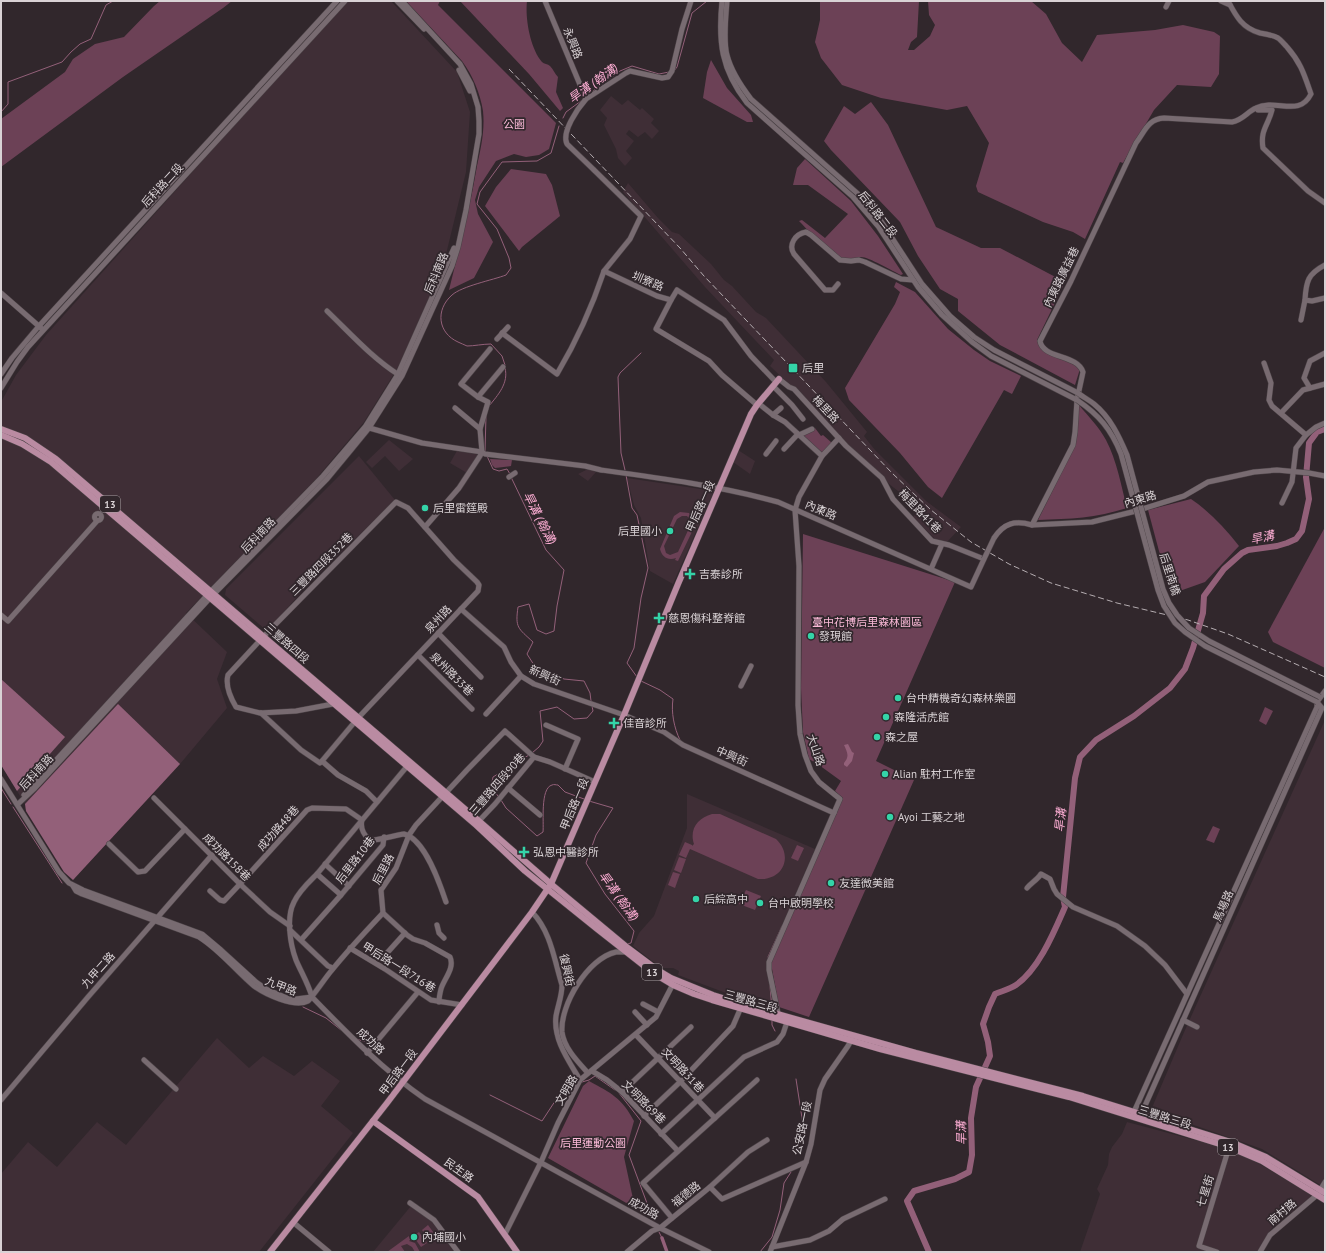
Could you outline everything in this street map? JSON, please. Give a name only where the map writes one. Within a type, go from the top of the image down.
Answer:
[{"type":"main road","name":"甲后路一段","points":[[270,1252],[462,1005],[549,887],[624,715],[746,425],[757,404],[776,382]]},
{"type":"main road","name":"三豐路四段","points":[[1,429],[25,438],[56,458],[108,506],[477,823],[549,887]]},
{"type":"main road","name":"三豐路四段","points":[[1,435],[22,444],[51,462],[108,506]]},
{"type":"main road","name":"三豐路三段","points":[[549,887],[653,973],[674,982],[694,994],[977,1071],[1066,1091],[1140,1117],[1230,1144],[1321,1192],[1325,1200]]},
{"type":"main road","name":"民生路","points":[[373,1121],[478,1197],[517,1252]]},
{"type":"street","name":"后科路二段","points":[[1,374],[12,358],[39,326],[204,154],[337,1]]},
{"type":"street","name":"后科路二段","points":[[1,388],[17,362],[100,264],[200,150],[344,1]]},
{"type":"street","name":"后科南路","points":[[397,1],[410,11]]},
{"type":"street","name":"后科南路","points":[[18,804],[34,789],[211,594],[325,477],[367,428],[400,375],[454,249],[463,210],[476,134],[475,107],[464,78],[457,66],[402,1]]},
{"type":"street","name":"永興路","points":[[545,1],[586,99]]},
{"type":"street","points":[[502,333],[558,374],[571,351],[604,271],[630,239],[641,216],[567,144],[565,137],[573,116],[586,99],[626,73],[630,72],[662,78],[668,77],[672,72],[682,29],[691,1]]},
{"type":"street","name":"后科路二段","points":[[722,1],[719,24],[723,56],[731,79],[747,103],[853,197],[878,226],[912,280],[942,315],[992,356],[1077,400]]},
{"type":"street","name":"后科路二段","points":[[727,1],[727,54],[735,76],[751,99],[857,193],[881,221],[922,284],[950,316],[974,337],[994,350],[1078,393]]},
{"type":"street","points":[[1166,7],[1169,1]]},
{"type":"street","points":[[1221,1],[1229,3]]},
{"type":"street","name":"內東路廣益巷","points":[[1032,524],[1073,445],[1078,393],[1083,375],[1082,368],[1076,362],[1047,350],[1041,345],[1040,341],[1071,281],[1136,144],[1148,125],[1156,119],[1164,118],[1232,122],[1240,121],[1258,107],[1272,105],[1297,106],[1305,103],[1311,94],[1302,66],[1295,56],[1279,39],[1251,29],[1244,24],[1234,13],[1229,3]]},
{"type":"street","points":[[1253,110],[1272,110],[1270,118],[1264,129],[1262,139],[1263,148],[1308,191],[1325,204]]},
{"type":"street","points":[[200,150],[204,154]]},
{"type":"street","points":[[838,284],[833,290],[825,290],[794,254],[791,248],[793,241],[802,233],[806,232],[811,235],[840,260],[851,262],[859,260],[901,279],[912,280]]},
{"type":"street","points":[[1301,320],[1305,300],[1306,284],[1309,276],[1318,268],[1325,265]]},
{"type":"street","name":"圳寮路","points":[[604,271],[657,296],[671,300],[677,290],[724,320],[751,356],[776,382]]},
{"type":"street","points":[[1,293],[44,330]]},
{"type":"street","points":[[1305,300],[1312,301],[1325,298]]},
{"type":"street","points":[[671,300],[656,329],[709,361],[722,375],[757,404],[785,422],[822,456]]},
{"type":"street","points":[[327,311],[365,348],[400,375]]},
{"type":"street","points":[[497,339],[508,326]]},
{"type":"street","points":[[425,527],[459,488],[485,453],[480,429],[488,402],[478,397],[461,384],[490,349]]},
{"type":"street","points":[[1310,388],[1304,378],[1310,361],[1325,353]]},
{"type":"street","points":[[1264,363],[1271,383],[1272,389],[1269,400],[1272,406],[1306,435]]},
{"type":"street","points":[[478,397],[503,367]]},
{"type":"street","points":[[776,382],[803,419]]},
{"type":"street","name":"梅里路","points":[[776,382],[794,389],[839,438],[822,456],[799,497],[795,510]]},
{"type":"street","points":[[1281,413],[1303,390],[1325,384]]},
{"type":"street","name":"后里南橋","points":[[1078,393],[1094,404],[1106,417],[1119,436],[1127,455],[1162,589],[1177,615],[1188,628],[1209,641],[1323,697]]},
{"type":"street","name":"后里南橋","points":[[1077,400],[1101,419],[1112,434],[1118,446],[1158,590],[1164,606],[1175,622],[1185,632],[1205,646],[1325,706]]},
{"type":"street","points":[[455,408],[480,429]]},
{"type":"street","points":[[773,415],[781,408]]},
{"type":"street","points":[[1282,504],[1292,482],[1296,448],[1306,435],[1316,427],[1325,423]]},
{"type":"street","name":"內東路","points":[[367,428],[422,443],[585,466],[601,470],[719,488],[778,502],[971,587],[994,538],[1000,530],[1015,523],[1023,522],[1032,524],[1092,522],[1136,511],[1184,496],[1197,487],[1220,479],[1265,471],[1302,472],[1325,476]]},
{"type":"street","points":[[784,449],[799,435],[812,429]]},
{"type":"street","name":"梅里路41巷","points":[[839,438],[854,454],[861,458],[882,478],[893,499],[932,541],[942,544],[949,544],[984,559]]},
{"type":"street","points":[[766,454],[776,441]]},
{"type":"street","points":[[509,477],[515,473]]},
{"type":"street","name":"泉州路","points":[[322,761],[357,720],[478,590],[479,585],[477,582],[454,560],[408,508],[396,502]]},
{"type":"street","name":"三豐路四段352巷","points":[[261,713],[236,707],[230,697],[226,680],[228,675],[262,638],[396,502]]},
{"type":"street","points":[[1,615],[8,621],[97,521],[102,519],[100,515],[108,506]]},
{"type":"street","name":"大山路","points":[[777,1016],[769,962],[840,799],[819,782],[811,771],[800,734],[798,705],[799,566],[795,510]]},
{"type":"street","points":[[931,569],[942,544]]},
{"type":"street","name":"新興街","points":[[461,609],[504,646],[511,662],[521,676],[534,684],[624,715]]},
{"type":"street","points":[[438,633],[481,678]]},
{"type":"street","name":"泉州路33巷","points":[[418,654],[472,708]]},
{"type":"street","points":[[741,686],[751,666]]},
{"type":"street","points":[[486,714],[521,676]]},
{"type":"street","name":"馬場路","points":[[1133,1114],[1314,714],[1317,707],[1317,702],[1323,697],[1325,692]]},
{"type":"street","points":[[261,713],[296,711],[334,701]]},
{"type":"street","name":"馬場路","points":[[1140,1117],[1322,708],[1317,702]]},
{"type":"street","points":[[261,713],[301,750],[320,763],[322,761],[338,775],[366,791],[377,802]]},
{"type":"street","name":"中興街","points":[[624,715],[664,732],[683,746],[834,813]]},
{"type":"street","points":[[546,724],[578,739],[565,769]]},
{"type":"street","name":"后里路","points":[[383,913],[381,890],[396,868],[409,835],[416,825],[504,732],[506,732],[534,757]]},
{"type":"street","points":[[534,757],[595,782]]},
{"type":"street","name":"三豐路四段90巷","points":[[477,823],[534,757]]},
{"type":"street","name":"成功路","points":[[408,764],[304,888],[294,902],[290,928],[296,958],[309,986],[312,997],[367,1053],[413,1091],[433,1104],[660,1228],[709,1252]]},
{"type":"street","name":"九甲路","points":[[1,779],[65,880],[73,885],[156,918],[202,934],[256,982],[266,989],[287,998],[296,999],[312,997]]},
{"type":"street","points":[[508,788],[540,814]]},
{"type":"street","name":"成功路158巷","points":[[154,798],[240,884],[270,912],[290,928],[328,966],[333,968]]},
{"type":"street","name":"成功路48巷","points":[[210,891],[220,900],[224,901],[307,810],[312,808],[346,809],[362,820]]},
{"type":"street","points":[[362,820],[360,826],[364,834],[374,840],[404,834],[409,835],[421,848],[438,876],[446,902]]},
{"type":"street","points":[[109,844],[138,872],[145,871],[185,829]]},
{"type":"street","name":"后里路10巷","points":[[301,940],[383,845],[384,837]]},
{"type":"street","name":"九甲二路","points":[[1,1100],[156,918],[212,855]]},
{"type":"street","points":[[325,864],[349,886]]},
{"type":"street","points":[[317,874],[341,895]]},
{"type":"street","points":[[1027,888],[1039,877],[1040,874],[1046,876],[1050,879],[1058,894],[1073,907],[1117,926],[1145,946],[1165,964],[1187,994]]},
{"type":"street","name":"復興街","points":[[532,912],[538,918],[551,942],[562,985],[556,1018],[558,1035],[561,1048],[580,1080]]},
{"type":"street","points":[[312,997],[333,968],[383,913],[413,939],[425,943],[450,957],[452,961],[451,966],[441,989],[439,1002]]},
{"type":"street","points":[[437,925],[439,933],[444,938]]},
{"type":"street","points":[[387,953],[405,933]]},
{"type":"street","name":"甲后路一段716巷","points":[[350,948],[385,969],[431,1000],[462,1005]]},
{"type":"street","name":"復興街","points":[[590,1072],[574,1056],[566,1044],[562,1033],[564,1012],[580,980],[604,958],[615,952],[626,950]]},
{"type":"street","name":"文明路","points":[[505,1234],[580,1080],[656,1017],[674,982]]},
{"type":"street","points":[[367,1053],[418,992]]},
{"type":"street","points":[[643,1004],[658,1012]]},
{"type":"street","points":[[644,1116],[680,1082],[733,1026],[741,1006]]},
{"type":"street","points":[[635,1012],[647,1025]]},
{"type":"street","points":[[661,1134],[744,1057],[777,1042],[783,1034],[788,1019]]},
{"type":"street","points":[[1183,1020],[1197,1027]]},
{"type":"street","points":[[622,1092],[659,1059],[691,1027]]},
{"type":"street","name":"文明路31巷","points":[[636,1034],[715,1118]]},
{"type":"street","name":"公安路一段","points":[[771,1250],[812,1144],[820,1090],[825,1079],[852,1038]]},
{"type":"street","points":[[144,1060],[176,1089]]},
{"type":"street","name":"文明路69巷","points":[[590,1072],[606,1080],[622,1092],[678,1151]]},
{"type":"street","points":[[672,1218],[643,1183],[757,1080]]},
{"type":"street","points":[[710,1187],[748,1152],[767,1140]]},
{"type":"street","name":"七星街","points":[[1216,1252],[1199,1246],[1230,1144]]},
{"type":"street","name":"福德路","points":[[627,1252],[652,1231],[660,1228],[710,1187],[722,1199],[806,1162]]},
{"type":"street","name":"南村路","points":[[1260,1252],[1270,1235],[1321,1192],[1325,1182]]},
{"type":"street","points":[[771,1250],[810,1240],[829,1231],[843,1219],[885,1199]]},
{"type":"street","points":[[410,1203],[434,1220],[458,1252]]},
{"type":"street","points":[[294,1223],[329,1252]]},
{"type":"shaded area","points":[[334,1],[391,1],[457,72],[470,112],[466,172],[442,271],[402,361],[364,422],[316,479],[186,613],[227,652],[217,679],[227,708],[180,764],[73,880],[64,872],[26,811],[25,804],[1,765],[1,402],[16,375],[46,335],[213,149]]},
{"type":"shaded area","points":[[611,96],[622,105],[628,100],[640,110],[642,108],[654,119],[651,123],[659,131],[652,139],[645,132],[638,137],[629,130],[626,134],[634,141],[626,151],[632,158],[625,166],[618,158],[616,149],[604,125],[607,118],[600,110]]},
{"type":"shaded area","points":[[628,183],[658,218],[672,232],[679,234],[711,264],[724,280],[732,286],[756,312],[766,318],[826,382],[867,432],[864,436],[875,450],[926,501],[961,527],[947,542],[937,541],[913,517],[917,512],[898,491],[846,443],[770,366],[774,360],[705,287],[623,192]]},
{"type":"shaded area","points":[[389,440],[413,459],[399,471],[385,456],[372,468],[366,462]]},
{"type":"shaded area","points":[[458,449],[478,455],[467,473],[450,463]]},
{"type":"shaded area","points":[[738,450],[755,461],[750,474],[733,462]]},
{"type":"shaded area","points":[[359,456],[395,500],[305,588],[267,631],[225,595],[226,589]]},
{"type":"shaded area","points":[[588,469],[596,472],[588,481],[578,474]]},
{"type":"shaded area","name":"后里國小","points":[[627,478],[714,491],[673,584],[650,571],[641,518],[634,505]]},
{"type":"shaded area","points":[[1,679],[65,737],[17,791],[1,765]]},
{"type":"shaded area","points":[[118,704],[180,764],[73,880],[64,872],[26,811],[25,804]]},
{"type":"shaded area","points":[[1325,720],[1325,1188],[1262,1149],[1151,1110],[1185,1030]]},
{"type":"shaded area","points":[[848,744],[854,753],[852,761],[847,767],[844,765],[847,752],[844,745]]},
{"type":"shaded area","name":"后綜高中","points":[[687,794],[815,849],[766,962],[772,1003],[769,1007],[758,1003],[758,1000],[745,996],[742,999],[678,975],[679,971],[673,968],[664,968],[652,961],[633,946],[639,933],[654,916],[687,828]]},
{"type":"shaded area","points":[[217,1038],[249,1068],[263,1056],[294,1076],[312,1061],[340,1081],[321,1106],[353,1133],[259,1252],[1,1252],[1,1174],[28,1142],[57,1167],[97,1122],[126,1145]]},
{"type":"shaded area","points":[[1127,1122],[1206,1143],[1251,1159],[1304,1190],[1314,1198],[1281,1219],[1271,1229],[1257,1252],[1080,1252],[1100,1194],[1097,1189],[1108,1165],[1109,1154],[1112,1147],[1122,1134]]},
{"type":"shaded area","name":"內埔國小","points":[[411,1206],[432,1222],[454,1252],[373,1252]]},
{"type":"green space","points":[[160,1],[232,1],[123,77],[1,167],[1,119],[65,72],[73,59],[95,44],[124,37]]},
{"type":"green space","name":"公園","points":[[406,1],[440,1],[438,5],[556,123],[549,149],[539,155],[526,157],[514,154],[496,161],[479,187],[475,200],[478,214],[493,242],[474,278],[449,290],[468,213],[480,152],[483,132],[483,111],[476,85],[462,61]]},
{"type":"green space","name":"公園","points":[[460,1],[527,1],[529,33],[534,49],[542,62],[550,66],[558,77],[556,92],[563,108],[560,111],[529,74]]},
{"type":"green space","points":[[820,1],[919,1],[917,37],[911,42],[908,50],[914,50],[930,36],[935,25],[929,15],[928,1],[1031,1],[1046,14],[1062,43],[1082,62],[1097,35],[1155,30],[1183,25],[1214,32],[1220,36],[1219,74],[1211,87],[1177,85],[1154,110],[1123,163],[1120,162],[1085,239],[1073,232],[1043,222],[978,192],[976,186],[989,143],[967,106],[947,110],[881,98],[842,85],[821,58],[815,42],[820,20]]},
{"type":"green space","points":[[711,60],[727,88],[751,115],[753,122],[747,122],[703,98],[707,72]]},
{"type":"green space","points":[[871,102],[888,125],[936,227],[981,248],[1000,248],[1065,282],[1037,340],[1039,346],[1076,365],[1080,369],[1075,385],[1000,345],[958,311],[958,299],[940,289],[918,256],[900,222],[824,141],[844,106],[855,114]]},
{"type":"green space","points":[[805,159],[851,201],[878,236],[903,274],[901,275],[861,257],[848,261],[840,259],[833,255],[814,238],[799,221],[802,220],[825,238],[848,214],[808,185],[793,185],[797,168]]},
{"type":"green space","points":[[511,169],[546,174],[552,185],[560,216],[519,251],[485,206],[496,187]]},
{"type":"green space","points":[[896,282],[915,292],[948,329],[974,350],[990,361],[1021,376],[1012,394],[1004,390],[942,498],[928,487],[900,453],[849,400],[845,388],[895,304],[900,292],[894,287]]},
{"type":"green space","points":[[1079,405],[1100,431],[1110,448],[1127,508],[1094,516],[1038,520],[1075,445]]},
{"type":"green space","points":[[815,428],[821,436],[823,435],[832,443],[821,454],[802,436]]},
{"type":"green space","points":[[490,459],[512,460],[511,466],[495,468]]},
{"type":"green space","points":[[1191,499],[1205,509],[1239,546],[1205,582],[1174,593],[1159,551],[1148,510]]},
{"type":"green space","points":[[680,512],[689,513],[694,519],[697,514],[700,515],[678,561],[675,560],[676,558],[666,558],[660,549],[674,516]],"holes":[[[682,516],[687,516],[691,521],[691,524],[678,552],[670,555],[666,553],[664,546],[677,519]]]},
{"type":"green space","points":[[1325,527],[1325,668],[1273,642],[1268,632]]},
{"type":"green space","name":"臺中花博后里森林園區","points":[[803,534],[955,582],[876,761],[914,780],[809,1017],[779,1007],[772,969],[772,961],[843,798],[835,791],[841,781],[809,759],[803,732],[801,688]]},
{"type":"green space","points":[[1265,707],[1273,711],[1266,725],[1259,721]]},
{"type":"green space","points":[[712,814],[720,814],[776,839],[784,853],[785,860],[779,872],[767,879],[758,879],[690,849],[686,858],[679,855],[685,842],[692,846],[694,844],[694,829],[699,821]]},
{"type":"green space","points":[[1213,826],[1220,829],[1214,843],[1206,840]]},
{"type":"green space","points":[[797,845],[804,848],[798,861],[791,858]]},
{"type":"green space","points":[[679,857],[686,859],[681,873],[674,870]]},
{"type":"green space","points":[[673,872],[680,874],[675,888],[668,885]]},
{"type":"green space","points":[[746,890],[761,896],[755,910],[739,904]]},
{"type":"green space","name":"后里運動公園","points":[[589,1081],[604,1089],[620,1101],[630,1113],[634,1121],[624,1157],[635,1208],[548,1158],[583,1086]]},
{"type":"green space","points":[[428,1225],[436,1236],[430,1241],[422,1230]]},
{"type":"green space","points":[[419,1232],[427,1243],[421,1247],[413,1236]]},
{"type":"green space","points":[[409,1236],[411,1239],[409,1241],[415,1243],[420,1252],[415,1252],[412,1247],[407,1244],[401,1246],[405,1252],[387,1252]]},
{"type":"waterway","points":[[1,112],[8,104],[8,82],[62,62],[80,44],[91,39],[106,5],[113,1]]},
{"type":"waterway","name":"旱溝 (翰溝)","points":[[674,71],[677,67],[692,13],[707,1]]},
{"type":"waterway","name":"旱溝 (翰溝)","points":[[593,91],[620,71],[632,66],[659,74],[669,72]]},
{"type":"waterway","name":"旱溝 (翰溝)","points":[[563,118],[566,112],[581,101]]},
{"type":"waterway","name":"旱溝 (翰溝)","points":[[505,365],[502,356],[491,344],[467,346],[451,338],[443,327],[441,314],[443,307],[452,295],[470,286],[506,275],[511,268],[509,258],[497,229],[477,204],[480,192],[502,162],[537,161],[551,153],[559,126]]},
{"type":"waterway","points":[[625,470],[621,453],[618,377],[620,373],[641,353]]},
{"type":"waterway","name":"旱溝 (翰溝)","points":[[489,406],[504,384],[506,373],[505,368]]},
{"type":"waterway","name":"旱溝 (翰溝)","points":[[485,451],[486,416]]},
{"type":"waterway","name":"旱溝","points":[[929,1252],[907,1201],[914,1191],[955,1179],[969,1172],[972,1155],[971,1118],[976,1087],[990,1056],[983,1024],[995,994],[1016,985],[1032,970],[1051,938],[1065,907],[1063,897],[1075,778],[1080,757],[1096,740],[1134,716],[1170,688],[1185,669],[1203,613],[1204,596],[1224,569],[1242,553],[1248,550],[1287,543],[1296,539],[1302,531],[1309,499],[1306,477],[1309,443],[1317,432],[1325,429]]},
{"type":"waterway","name":"旱溝 (翰溝)","points":[[487,456],[493,469],[499,471],[507,469],[510,474]]},
{"type":"waterway","points":[[626,475],[632,508],[637,515],[648,568],[641,598],[634,648],[627,663],[637,677]]},
{"type":"waterway","name":"旱溝 (翰溝)","points":[[511,477],[546,550],[564,570],[554,631],[546,634],[537,630],[529,604],[518,607],[517,624],[524,634],[533,642],[527,654],[534,665],[564,679],[584,681],[590,693],[591,701]]},
{"type":"waterway","points":[[641,681],[660,690],[673,699],[672,709],[676,730],[680,740]]},
{"type":"waterway","name":"旱溝 (翰溝)","points":[[532,753],[543,741],[540,711],[557,707],[574,719],[587,718],[593,711],[592,706]]},
{"type":"waterway","name":"旱溝 (翰溝)","points":[[498,796],[491,787],[493,777],[529,755]]},
{"type":"waterway","name":"旱溝 (翰溝)","points":[[501,800],[506,808],[537,836],[543,832],[543,806],[548,788],[553,785],[558,785],[565,792],[584,799]]},
{"type":"waterway","points":[[1,788],[11,804]]},
{"type":"waterway","name":"旱溝 (翰溝)","points":[[589,801],[613,808],[596,835],[586,863],[605,894],[634,931],[631,943],[627,944]]},
{"type":"waterway","points":[[13,807],[62,883]]},
{"type":"waterway","points":[[768,957],[782,926]]},
{"type":"waterway","points":[[770,986],[772,1009]]},
{"type":"waterway","points":[[303,1007],[326,1018],[341,1030]]},
{"type":"waterway","points":[[772,1020],[772,1025],[775,1031]]},
{"type":"waterway","points":[[356,1039],[373,1044]]},
{"type":"waterway","points":[[582,1082],[595,1076],[615,1090]]},
{"type":"waterway","points":[[796,1079],[802,1118],[798,1148]]},
{"type":"waterway","points":[[490,1095],[542,1121],[565,1086],[575,1083]]},
{"type":"waterway","points":[[619,1093],[641,1121],[629,1155],[654,1222]]},
{"type":"waterway","points":[[760,1252],[772,1237],[780,1210],[784,1183],[791,1172]]},
{"type":"waterway","points":[[659,1232],[662,1238]]},
{"type":"waterway","points":[[662,1238],[667,1252]]},
{"type":"railway","points":[[509,69],[892,473],[931,510],[971,542],[1009,564],[1051,583],[1117,603],[1188,620],[1228,634],[1325,677]]},
{"type":"place","name":"后里","points":[[793,368]]},
{"type":"place","name":"后里雷筳殿","points":[[425,508]]},
{"type":"place","name":"后里國小","points":[[670,531]]},
{"type":"place","name":"吉泰診所","points":[[690,574]]},
{"type":"place","name":"慈恩傷科整脊館","points":[[659,618]]},
{"type":"place","name":"發現館","points":[[811,636]]},
{"type":"place","name":"台中精機奇幻森林樂園","points":[[898,698]]},
{"type":"place","name":"森隆活虎館","points":[[886,717]]},
{"type":"place","name":"佳音診所","points":[[614,723]]},
{"type":"place","name":"森之屋","points":[[877,737]]},
{"type":"place","name":"Alian 駐村工作室","points":[[885,774]]},
{"type":"place","name":"Ayoi 工藝之地","points":[[890,817]]},
{"type":"place","name":"弘恩中醫診所","points":[[524,852]]},
{"type":"place","name":"友達微美館","points":[[831,883]]},
{"type":"place","name":"后綜高中","points":[[696,899]]},
{"type":"place","name":"台中啟明學校","points":[[760,903]]},
{"type":"place","name":"內埔國小","points":[[414,1237]]}]
